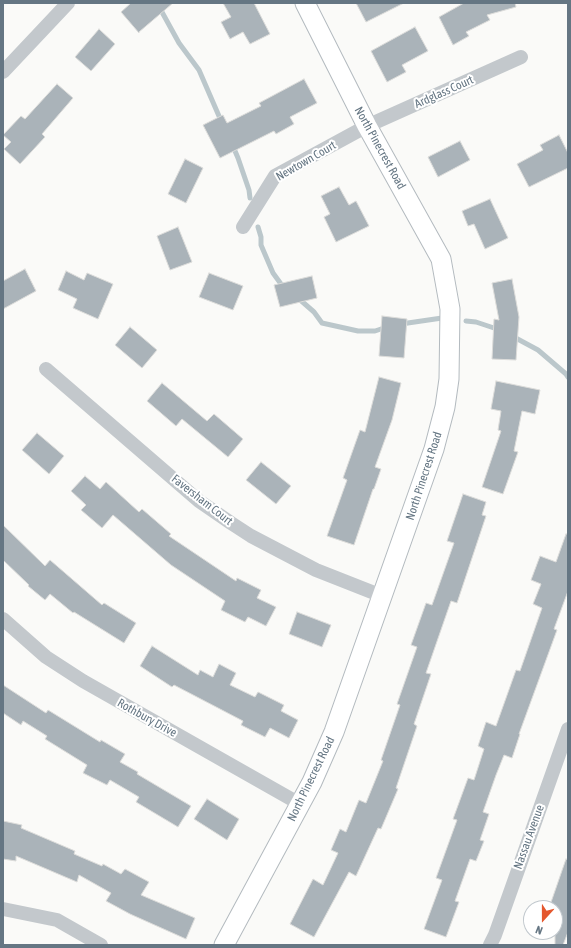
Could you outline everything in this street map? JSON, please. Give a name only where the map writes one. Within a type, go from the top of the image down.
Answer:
[{"type":"street","points":[[3,72],[68,3]]},
{"type":"street","name":"North Pinecrest Road","points":[[224,945],[312,782],[334,732],[434,449],[446,407],[449,379],[450,309],[441,259],[367,126],[305,3]]},
{"type":"street","name":"Ardglass Court","points":[[367,126],[521,57]]},
{"type":"street","name":"Newtown Court","points":[[243,227],[275,176],[367,126]]},
{"type":"street","name":"Faversham Court","points":[[46,369],[199,501],[231,523],[251,536],[316,570],[382,596]]},
{"type":"street","name":"Rothbury Drive","points":[[3,620],[46,657],[82,682],[300,804]]},
{"type":"street","name":"Nassau Avenue","points":[[490,945],[568,729]]},
{"type":"street","points":[[3,908],[57,920],[101,945]]},
{"type":"building","points":[[131,3],[173,3],[139,33],[121,12]]},
{"type":"building","points":[[223,3],[254,3],[270,34],[250,44],[243,32],[230,39],[221,22],[231,17]]},
{"type":"building","points":[[356,3],[404,3],[366,22]]},
{"type":"building","points":[[464,3],[515,3],[516,7],[487,15],[490,20],[466,32],[469,36],[453,45],[439,17]]},
{"type":"building","points":[[415,27],[428,51],[402,65],[406,72],[387,82],[371,51]]},
{"type":"building","points":[[99,29],[115,44],[91,71],[75,57]]},
{"type":"building","points":[[304,79],[317,103],[290,117],[294,124],[276,134],[274,131],[220,158],[203,125],[223,115],[227,123],[261,106],[259,103]]},
{"type":"building","points":[[57,84],[73,98],[42,134],[45,137],[20,164],[4,149],[11,142],[3,135],[21,116],[25,119]]},
{"type":"building","points":[[559,135],[568,153],[568,168],[529,187],[517,164],[543,150],[540,145]]},
{"type":"building","points":[[460,141],[470,160],[438,177],[428,157]]},
{"type":"building","points":[[185,159],[203,168],[186,203],[168,194]]},
{"type":"building","points":[[339,187],[349,205],[356,201],[369,226],[336,242],[324,217],[330,214],[321,196]]},
{"type":"building","points":[[490,199],[508,238],[485,249],[474,224],[468,226],[462,211]]},
{"type":"building","points":[[178,227],[192,262],[170,270],[157,236]]},
{"type":"building","points":[[25,269],[36,291],[3,309],[3,281]]},
{"type":"building","points":[[66,271],[84,280],[87,273],[113,284],[98,319],[73,308],[77,299],[58,290]]},
{"type":"building","points":[[209,273],[243,286],[233,310],[199,297]]},
{"type":"building","points":[[312,276],[317,298],[280,307],[274,285]]},
{"type":"building","points":[[512,279],[519,317],[516,360],[492,359],[494,319],[499,320],[492,283]]},
{"type":"building","points":[[382,316],[407,319],[404,358],[379,356]]},
{"type":"building","points":[[130,327],[157,350],[142,368],[115,345]]},
{"type":"building","points":[[379,377],[401,383],[392,420],[375,467],[381,469],[354,545],[327,536],[347,480],[343,478],[360,430],[365,432]]},
{"type":"building","points":[[496,381],[540,390],[535,414],[522,411],[514,451],[518,452],[503,494],[482,487],[501,431],[498,430],[501,411],[491,409]]},
{"type":"building","points":[[162,383],[207,421],[214,414],[243,439],[228,457],[182,419],[176,426],[147,401]]},
{"type":"building","points":[[37,433],[64,456],[49,474],[22,450]]},
{"type":"building","points":[[261,462],[291,486],[276,504],[246,480]]},
{"type":"building","points":[[85,476],[100,489],[106,482],[139,512],[142,509],[171,534],[169,536],[236,581],[237,578],[261,590],[257,598],[276,607],[266,626],[248,617],[245,622],[221,610],[225,601],[171,565],[113,515],[102,528],[81,510],[86,505],[71,491]]},
{"type":"building","points":[[463,494],[486,502],[482,515],[486,516],[457,603],[451,601],[426,673],[431,674],[414,724],[417,726],[396,788],[398,789],[381,829],[378,828],[356,876],[349,872],[314,937],[290,924],[313,879],[323,885],[338,853],[331,850],[340,829],[346,832],[359,800],[366,803],[383,761],[381,760],[400,705],[397,704],[417,647],[411,645],[426,603],[432,605],[454,543],[447,541]]},
{"type":"building","points":[[3,525],[45,566],[50,560],[102,605],[104,603],[136,623],[124,643],[74,612],[73,613],[50,594],[45,600],[28,586],[29,585],[3,560]]},
{"type":"building","points":[[566,534],[568,534],[568,591],[554,629],[557,630],[519,734],[512,758],[504,755],[496,775],[483,812],[489,814],[480,840],[484,841],[476,861],[470,859],[455,901],[459,902],[446,937],[424,929],[442,880],[436,878],[457,820],[453,819],[468,778],[474,780],[484,749],[478,746],[486,722],[496,726],[516,670],[520,671],[542,608],[533,604],[541,584],[531,580],[540,556],[556,562]]},
{"type":"building","points":[[297,612],[331,625],[322,647],[289,634]]},
{"type":"building","points":[[152,646],[198,675],[200,670],[213,677],[219,664],[236,673],[230,685],[255,697],[258,692],[284,705],[281,711],[298,720],[289,738],[270,728],[265,737],[241,725],[243,721],[174,685],[172,687],[140,666]]},
{"type":"building","points":[[3,685],[46,713],[48,710],[100,742],[101,740],[125,754],[120,762],[138,772],[137,774],[191,806],[178,827],[136,802],[139,797],[110,780],[107,785],[83,773],[87,765],[45,739],[47,736],[23,721],[21,725],[3,713]]},
{"type":"building","points":[[207,799],[239,819],[227,840],[194,819]]},
{"type":"building","points":[[3,821],[22,825],[21,828],[75,851],[74,854],[102,866],[103,864],[121,874],[125,869],[149,882],[141,895],[195,918],[186,939],[130,914],[106,901],[111,893],[79,875],[77,882],[16,856],[16,861],[3,859]]},
{"type":"building","points":[[566,859],[568,860],[568,932],[563,945],[555,945],[555,940],[563,940],[563,900],[552,900]]},
{"type":"waterway","points":[[157,3],[179,43],[199,70],[222,123]]},
{"type":"waterway","points":[[232,144],[249,190],[250,198]]},
{"type":"waterway","points":[[258,227],[261,237],[261,245],[273,273],[285,288]]},
{"type":"waterway","points":[[298,298],[314,312],[322,323],[358,331],[375,331],[387,327]]},
{"type":"waterway","points":[[401,324],[442,318]]},
{"type":"waterway","points":[[466,321],[476,322],[500,330]]},
{"type":"waterway","points":[[512,336],[538,350],[568,377]]}]
